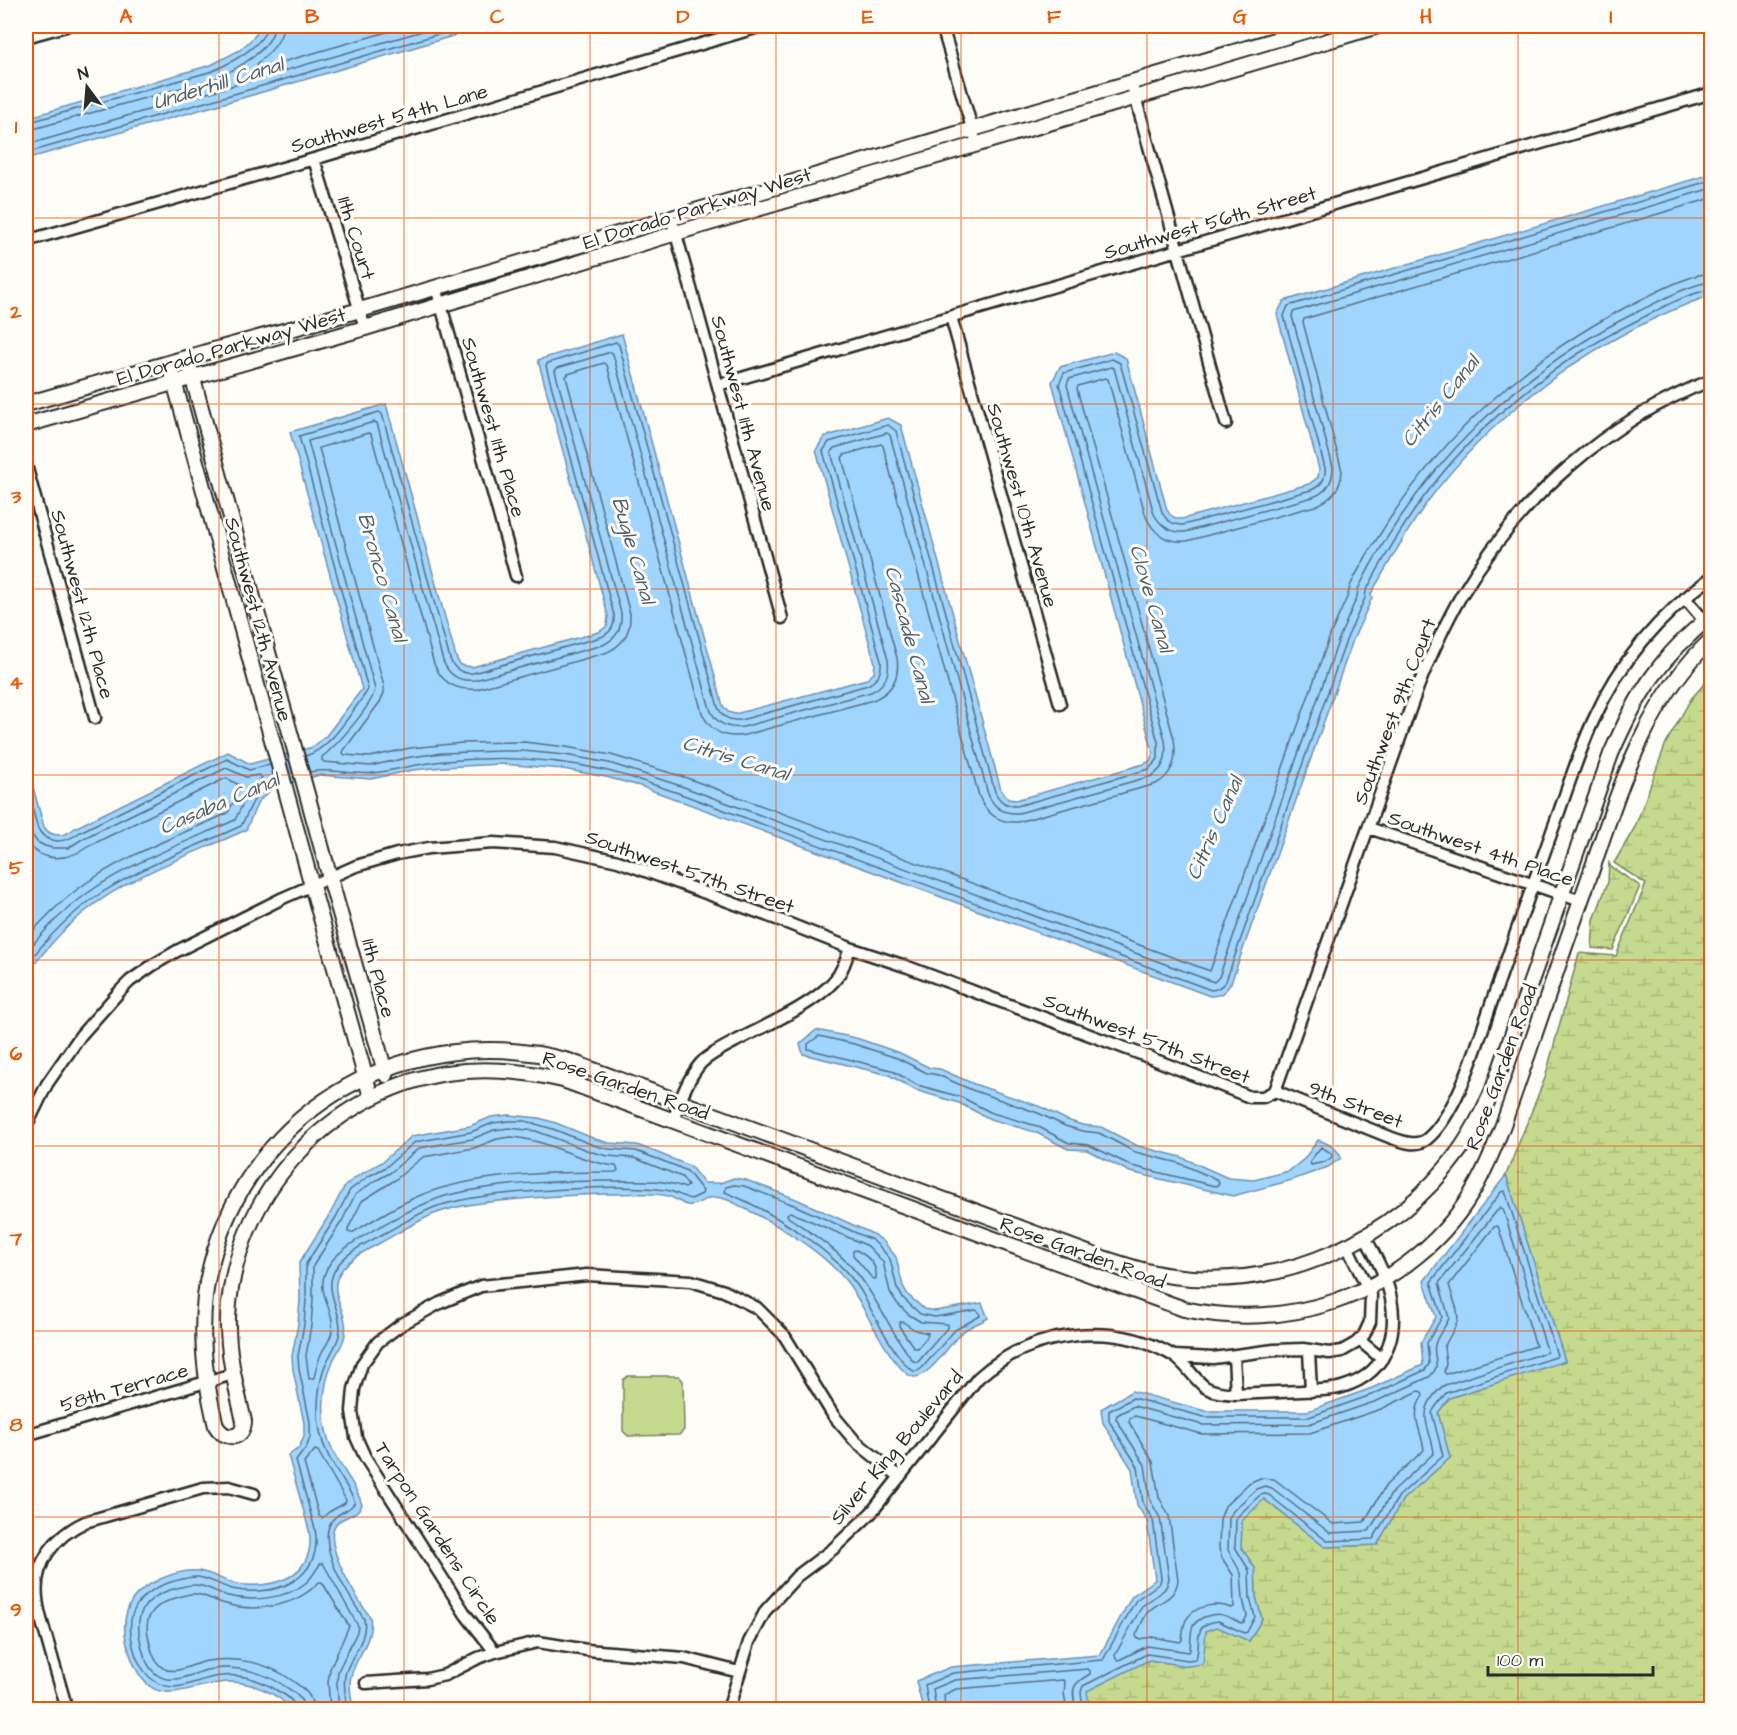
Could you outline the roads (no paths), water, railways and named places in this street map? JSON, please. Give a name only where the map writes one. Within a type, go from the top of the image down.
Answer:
[{"type":"street","points":[[26,37],[66,26]]},
{"type":"street","name":"Southwest 54th Lane","points":[[26,241],[314,159],[762,26]]},
{"type":"street","points":[[942,26],[978,145]]},
{"type":"street","name":"El Dorado Parkway West","points":[[26,404],[360,310],[1322,26]]},
{"type":"street","name":"El Dorado Parkway West","points":[[26,425],[365,328],[676,233],[1378,26]]},
{"type":"street","points":[[1131,82],[1226,423]]},
{"type":"street","name":"Southwest 56th Street","points":[[718,385],[1712,93]]},
{"type":"street","name":"11th Court","points":[[314,159],[365,328]]},
{"type":"street","name":"Southwest 11th Avenue","points":[[672,218],[782,618]]},
{"type":"street","name":"Southwest 11th Place","points":[[436,287],[516,576]]},
{"type":"street","name":"Southwest 10th Avenue","points":[[951,317],[1060,704]]},
{"type":"street","name":"Southwest 12th Avenue","points":[[187,358],[330,878]]},
{"type":"street","name":"Southwest 12th Avenue","points":[[168,363],[312,886]]},
{"type":"street","name":"Southwest 9th Court","points":[[1275,1091],[1414,697],[1434,648],[1461,596],[1498,542],[1534,500],[1572,463],[1615,431],[1652,408],[1712,380]]},
{"type":"street","name":"Southwest 12th Place","points":[[26,465],[95,718]]},
{"type":"street","name":"Rose Garden Road","points":[[1425,1141],[1442,1122],[1461,1085],[1586,738],[1603,700],[1629,658],[1646,636],[1685,598],[1712,577]]},
{"type":"street","points":[[1685,598],[1709,622]]},
{"type":"street","name":"Rose Garden Road","points":[[1709,622],[1663,662],[1630,711],[1611,754],[1492,1092],[1472,1132],[1446,1169],[1417,1199],[1365,1237],[1323,1257],[1291,1268],[1243,1277],[1172,1276],[1088,1253],[569,1061],[519,1051],[483,1050],[442,1053],[384,1068],[325,1099],[277,1141],[239,1193],[225,1224],[211,1263],[207,1282],[203,1328],[207,1381],[216,1426],[224,1435],[234,1436],[244,1428],[228,1334],[229,1301],[240,1251],[255,1212],[283,1168],[304,1145],[339,1116],[371,1097],[425,1077],[448,1073],[482,1070],[515,1071],[563,1080],[1184,1309],[1228,1316],[1274,1316],[1318,1307],[1367,1288],[1410,1262],[1443,1231],[1462,1208],[1478,1182],[1491,1155],[1627,771],[1644,732],[1665,695],[1688,663],[1712,639]]},
{"type":"street","name":"Southwest 4th Place","points":[[1369,828],[1581,901]]},
{"type":"street","name":"Southwest 57th Street","points":[[26,1127],[47,1084],[81,1035],[99,1012],[130,981],[153,964],[283,898],[356,866],[397,854],[429,848],[493,843],[555,847],[618,861],[850,948],[930,975],[1250,1097],[1263,1097],[1275,1091]]},
{"type":"street","name":"11th Place","points":[[330,878],[390,1089]]},
{"type":"street","name":"11th Place","points":[[312,886],[371,1097]]},
{"type":"street","points":[[673,1121],[693,1075],[703,1062],[820,993],[834,981],[844,966],[850,948]]},
{"type":"street","name":"9th Street","points":[[1275,1091],[1392,1138],[1411,1144],[1425,1141]]},
{"type":"street","name":"Silver King Boulevard","points":[[1174,1356],[1205,1387],[1222,1393],[1311,1391],[1341,1387],[1368,1375],[1382,1359],[1391,1340],[1393,1324],[1385,1278],[1365,1237]]},
{"type":"street","points":[[1347,1246],[1371,1295],[1370,1322],[1359,1340],[1382,1359]]},
{"type":"street","name":"Tarpon Gardens Circle","points":[[495,1652],[466,1615],[364,1456],[356,1437],[351,1411],[354,1389],[362,1364],[378,1342],[402,1324],[440,1303],[481,1286],[587,1275],[692,1281],[724,1291],[757,1308],[784,1335],[833,1415],[855,1441],[900,1477]]},
{"type":"street","name":"Silver King Boulevard","points":[[728,1710],[749,1642],[766,1610],[797,1576],[833,1549],[871,1513],[978,1378],[990,1368],[1026,1347],[1066,1336],[1103,1335],[1138,1340],[1174,1356],[1213,1358],[1274,1350],[1329,1353],[1342,1351],[1359,1340]]},
{"type":"street","points":[[1309,1351],[1311,1391]]},
{"type":"street","points":[[1234,1356],[1236,1394]]},
{"type":"street","name":"58th Terrace","points":[[26,1435],[233,1374]]},
{"type":"street","points":[[67,1710],[36,1595],[38,1577],[48,1552],[54,1544],[73,1528],[86,1522],[194,1490],[229,1487],[254,1494]]},
{"type":"street","name":"Tarpon Gardens Circle","points":[[366,1683],[436,1677],[495,1652],[538,1642],[587,1650],[684,1658],[739,1672]]},
{"type":"water","name":"Underhill Canal","points":[[262,26],[487,26],[26,159],[26,118],[211,65],[240,50]]},
{"type":"water","points":[[1711,174],[1711,295],[1670,311],[1591,353],[1519,405],[1456,467],[1428,501],[1398,546],[1371,594],[1372,598],[1353,640],[1231,983],[1220,994],[1210,996],[640,786],[563,769],[502,764],[413,770],[371,779],[320,775],[274,787],[258,802],[246,830],[140,877],[100,900],[66,928],[26,975],[26,762],[44,827],[47,831],[59,835],[228,752],[250,764],[313,747],[326,736],[362,689],[290,432],[386,404],[460,665],[472,667],[599,632],[607,626],[608,616],[538,360],[622,334],[723,706],[728,712],[735,714],[867,679],[874,673],[875,663],[816,450],[824,437],[888,418],[901,425],[1001,790],[1008,799],[1016,800],[1144,764],[1150,761],[1153,752],[1052,382],[1060,367],[1114,352],[1126,358],[1167,510],[1175,518],[1182,519],[1309,484],[1318,477],[1319,469],[1277,314],[1284,301]]},
{"type":"water","points":[[816,1030],[856,1038],[900,1053],[930,1068],[940,1069],[974,1084],[1041,1107],[1067,1120],[1082,1125],[1101,1127],[1138,1146],[1181,1157],[1228,1178],[1254,1180],[1289,1171],[1304,1159],[1318,1140],[1332,1146],[1341,1158],[1328,1167],[1292,1180],[1233,1196],[1130,1172],[1087,1150],[1068,1149],[1035,1132],[990,1119],[959,1103],[915,1090],[889,1075],[803,1054],[800,1044]]},
{"type":"water","points":[[509,1115],[539,1118],[609,1143],[637,1145],[690,1166],[704,1183],[720,1183],[734,1178],[746,1180],[796,1199],[875,1235],[884,1242],[896,1257],[903,1286],[908,1295],[924,1309],[935,1311],[982,1303],[988,1318],[967,1328],[926,1372],[914,1377],[906,1373],[888,1352],[850,1286],[828,1262],[787,1232],[728,1200],[713,1197],[691,1205],[668,1196],[653,1194],[607,1194],[526,1198],[474,1204],[434,1214],[355,1257],[344,1267],[337,1279],[336,1293],[346,1327],[342,1345],[333,1361],[326,1383],[324,1418],[333,1451],[362,1505],[357,1512],[336,1524],[333,1544],[343,1571],[370,1617],[371,1625],[370,1633],[350,1680],[353,1709],[293,1710],[270,1693],[242,1683],[224,1682],[176,1692],[162,1692],[149,1686],[138,1673],[129,1651],[125,1631],[125,1618],[129,1605],[138,1593],[162,1578],[190,1571],[208,1573],[236,1584],[265,1585],[290,1576],[306,1559],[310,1546],[309,1530],[288,1455],[298,1449],[304,1437],[304,1423],[292,1356],[300,1300],[299,1263],[345,1186],[382,1162],[412,1136],[470,1126],[491,1117]]},
{"type":"water","points":[[1506,1175],[1565,1361],[1449,1398],[1438,1413],[1450,1458],[1403,1499],[1377,1545],[1325,1547],[1264,1499],[1242,1521],[1241,1547],[1255,1568],[1256,1597],[1262,1619],[1249,1641],[1217,1627],[1206,1631],[1203,1664],[1188,1666],[1149,1660],[1087,1691],[1090,1709],[923,1709],[916,1681],[951,1667],[1100,1655],[1132,1596],[1155,1580],[1147,1521],[1137,1505],[1132,1469],[1103,1423],[1101,1409],[1132,1391],[1205,1411],[1308,1411],[1372,1388],[1423,1365],[1421,1342],[1436,1317],[1424,1281]]},
{"type":"water label","name":"Citris Canal","points":[[1440,401]]},
{"type":"water label","name":"Bugle Canal","points":[[634,550]]},
{"type":"water label","name":"Bronco Canal","points":[[383,577]]},
{"type":"water label","name":"Clove Canal","points":[[1152,598]]},
{"type":"water label","name":"Cascade Canal","points":[[910,634]]},
{"type":"water label","name":"Citris Canal","points":[[736,758]]},
{"type":"water label","name":"Casaba Canal","points":[[219,803]]},
{"type":"water label","name":"Citris Canal","points":[[1214,828]]}]
